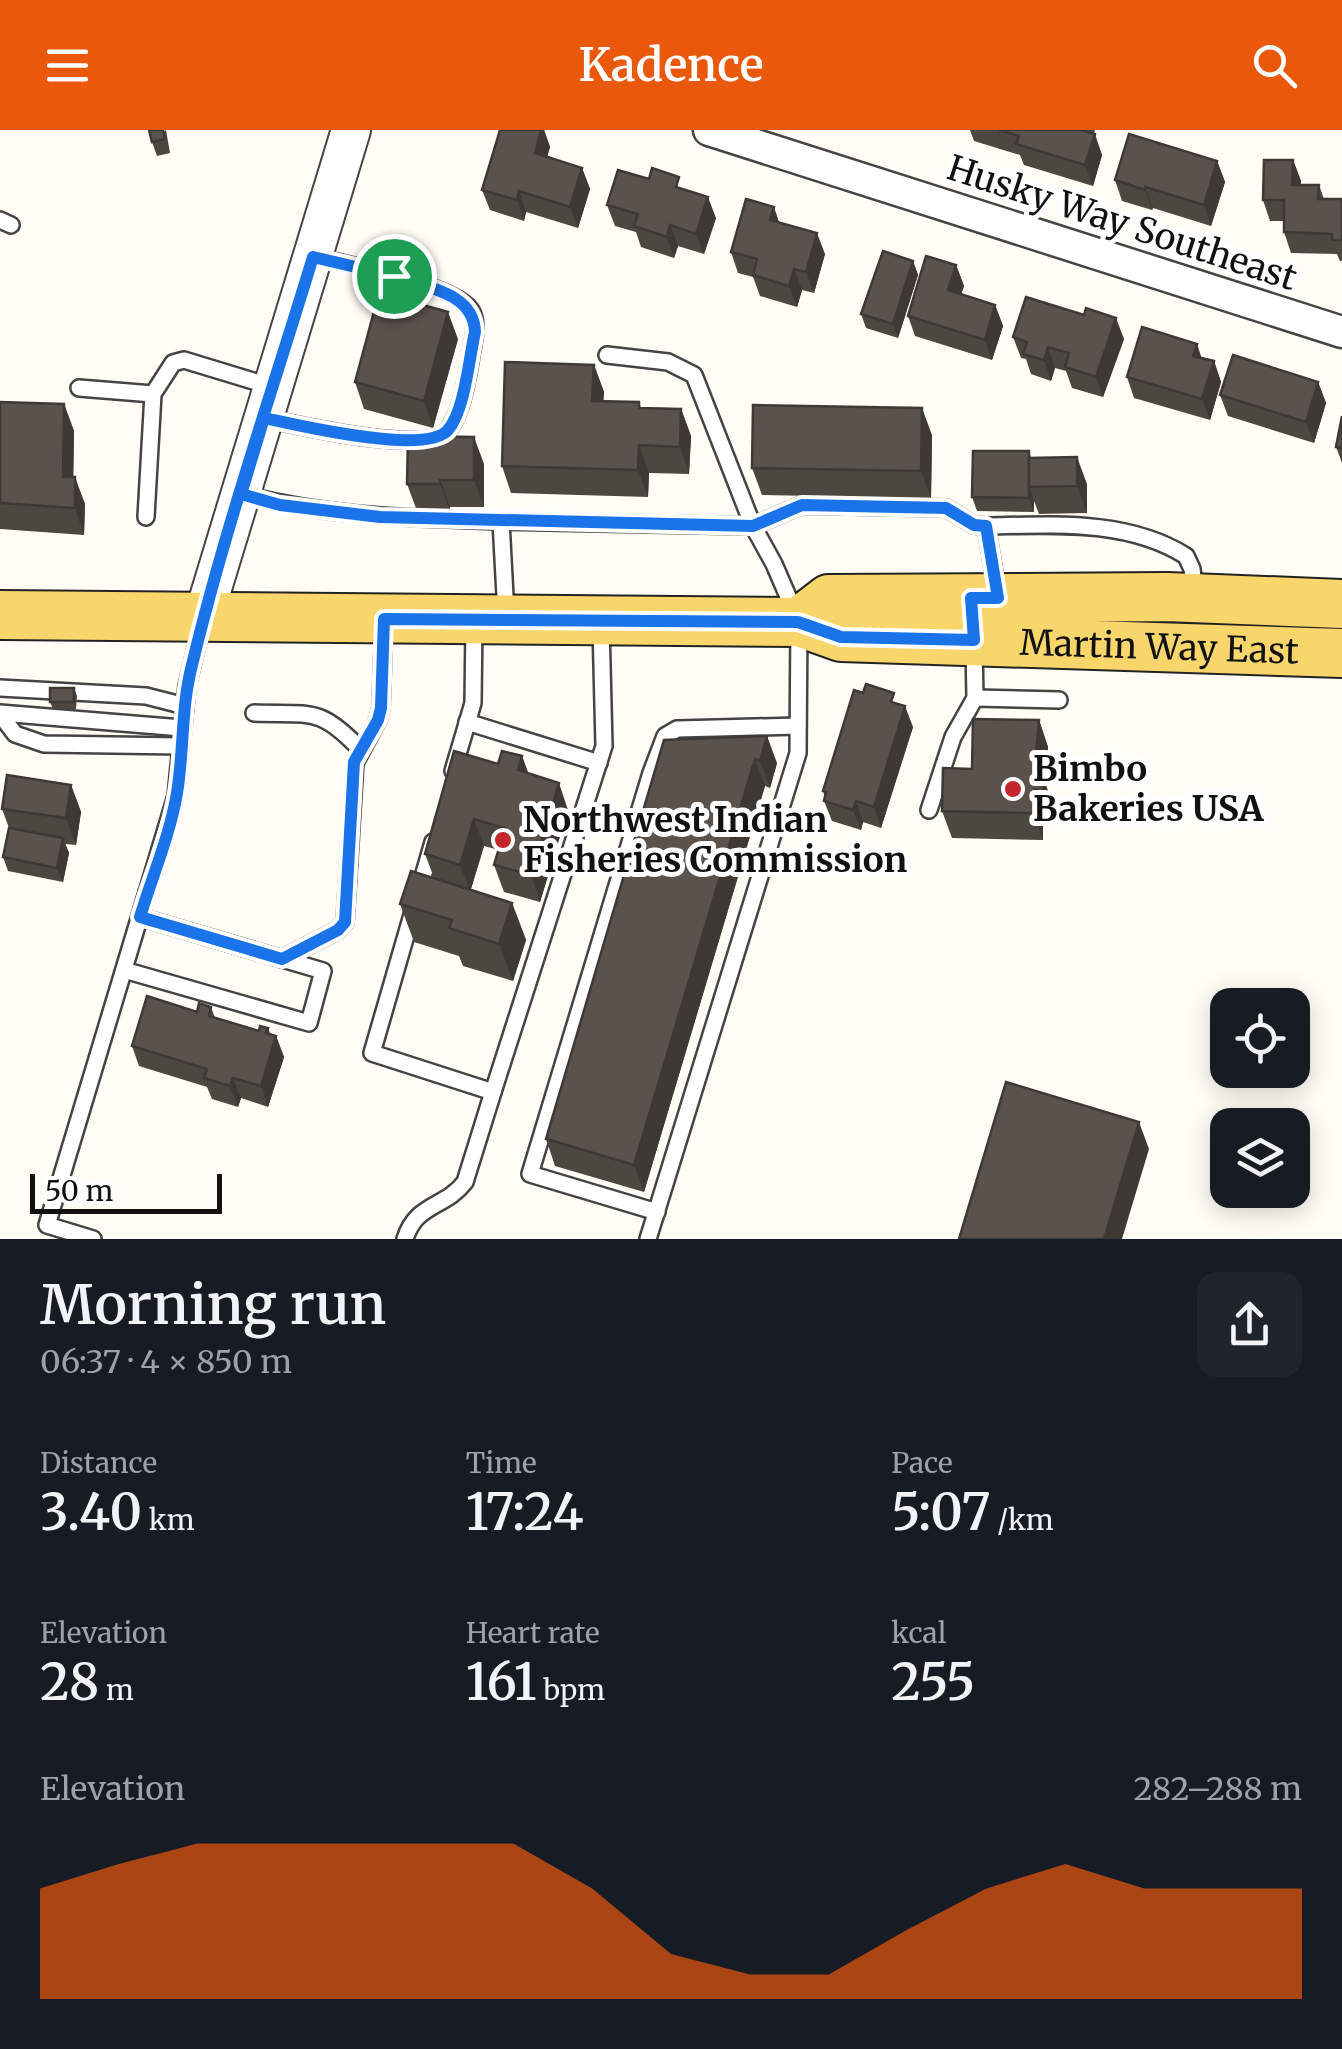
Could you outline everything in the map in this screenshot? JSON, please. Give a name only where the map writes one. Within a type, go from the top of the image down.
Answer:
[{"type":"main road","name":"Martin Way East","points":[[0,615],[798,622],[841,637],[986,619],[1194,622],[1342,604]]},
{"type":"main road","name":"Martin Way East","points":[[1194,622],[1342,653]]},
{"type":"street","name":"Husky Way Southeast","points":[[708,130],[1342,332]]},
{"type":"street","points":[[203,618],[313,257],[347,131]]},
{"type":"lane","points":[[146,517],[153,394],[173,363],[184,360],[269,402],[390,440],[437,438],[456,417],[475,332],[470,308],[455,297],[394,276],[313,257]]},
{"type":"lane","points":[[607,355],[668,362],[694,376],[753,526],[798,622],[797,762],[648,1239]]},
{"type":"lane","points":[[79,388],[153,394]]},
{"type":"lane","points":[[241,494],[337,514],[501,521],[753,526],[802,505],[946,508],[974,525],[986,526],[1096,526],[1134,534],[1186,556],[1192,569],[1194,622]]},
{"type":"lane","points":[[446,795],[473,703],[490,619],[501,521]]},
{"type":"lane","points":[[929,810],[953,737],[975,698],[986,619],[986,526]]},
{"type":"lane","points":[[84,1238],[47,1225],[176,796],[185,706],[203,618]]},
{"type":"lane","points":[[282,959],[338,930],[345,922],[354,762],[381,708],[384,619]]},
{"type":"lane","points":[[405,1239],[416,1215],[458,1191],[465,1182],[599,763],[604,746],[600,620]]},
{"type":"lane","points":[[0,688],[146,696],[185,706]]},
{"type":"lane","points":[[975,698],[1059,700]]},
{"type":"lane","points":[[254,713],[319,716],[334,722],[360,750]]},
{"type":"lane","points":[[0,714],[182,728]]},
{"type":"lane","points":[[0,714],[14,734],[44,744],[181,746]]},
{"type":"lane","points":[[467,722],[599,763]]},
{"type":"lane","points":[[656,1212],[530,1174],[665,736],[677,729],[798,726]]},
{"type":"lane","points":[[435,832],[372,1053],[493,1092]]},
{"type":"lane","points":[[124,970],[309,1023],[324,971],[140,917]]},
{"type":"building","points":[[149,130],[163,130],[165,139],[152,142]]},
{"type":"building","points":[[500,130],[541,130],[535,153],[582,168],[570,207],[519,191],[517,200],[482,190]]},
{"type":"building","points":[[999,130],[1081,130],[1095,134],[1085,165],[1016,144],[1019,136]]},
{"type":"building","points":[[1129,134],[1217,161],[1204,205],[1115,180]]},
{"type":"building","points":[[1264,160],[1293,160],[1292,185],[1319,185],[1318,199],[1342,199],[1342,240],[1332,240],[1332,234],[1284,232],[1284,200],[1263,200]]},
{"type":"building","points":[[652,168],[679,177],[676,187],[708,197],[696,234],[670,225],[667,237],[634,226],[638,214],[607,205],[618,170],[649,179]]},
{"type":"building","points":[[746,199],[774,207],[770,220],[817,233],[806,272],[794,269],[789,286],[753,275],[757,259],[731,252]]},
{"type":"building","points":[[883,251],[913,261],[893,324],[861,314]]},
{"type":"building","points":[[926,256],[956,265],[948,290],[995,305],[985,340],[908,316]]},
{"type":"building","points":[[379,293],[448,312],[424,401],[355,382]]},
{"type":"building","points":[[1026,297],[1084,315],[1086,308],[1116,318],[1096,377],[1065,367],[1069,353],[1048,347],[1044,360],[1023,354],[1027,342],[1013,337]]},
{"type":"building","points":[[1142,327],[1197,344],[1193,356],[1214,361],[1202,399],[1127,377]]},
{"type":"building","points":[[1233,355],[1318,382],[1306,422],[1220,395]]},
{"type":"building","points":[[505,362],[594,365],[592,401],[639,402],[639,408],[681,409],[680,447],[639,445],[638,470],[502,466]]},
{"type":"building","points":[[0,402],[64,404],[63,477],[75,477],[75,508],[0,503]]},
{"type":"building","points":[[753,405],[922,408],[921,471],[752,468]]},
{"type":"building","points":[[1342,416],[1342,448],[1336,447]]},
{"type":"building","points":[[408,436],[474,437],[474,480],[407,484]]},
{"type":"building","points":[[973,451],[1029,451],[1029,498],[972,497]]},
{"type":"building","points":[[1077,457],[1077,486],[1029,487],[1029,458]]},
{"type":"building","points":[[866,684],[894,693],[891,702],[905,706],[874,807],[856,801],[853,810],[824,801],[823,791],[854,690],[863,693]]},
{"type":"building","points":[[50,688],[74,688],[74,702],[50,702]]},
{"type":"building","points":[[973,719],[1039,720],[1034,777],[1043,777],[1043,791],[1034,790],[1033,813],[942,811],[943,768],[972,769]]},
{"type":"building","points":[[767,736],[760,761],[755,759],[634,1165],[546,1139],[664,740]]},
{"type":"building","points":[[454,751],[498,764],[502,751],[522,756],[518,770],[559,783],[531,875],[494,865],[505,828],[474,819],[460,865],[425,854]]},
{"type":"building","points":[[7,775],[71,785],[66,818],[2,809]]},
{"type":"building","points":[[9,828],[63,838],[57,868],[3,857]]},
{"type":"building","points":[[411,871],[512,903],[499,944],[449,928],[452,920],[400,904]]},
{"type":"building","points":[[147,996],[197,1012],[199,1003],[211,1007],[209,1016],[259,1031],[260,1026],[268,1028],[266,1033],[276,1036],[261,1086],[233,1078],[230,1086],[204,1078],[207,1069],[132,1046]]},
{"type":"building","points":[[1006,1082],[1139,1122],[1104,1239],[959,1239]]},
{"type":"place","name":"Bimbo Bakeries USA","points":[[1013,789]]},
{"type":"place","name":"Northwest Indian Fisheries Commission","points":[[503,840]]},
{"type":"route","points":[[313,257],[394,276],[455,297],[470,308],[475,320],[456,417],[446,432],[437,438],[390,440],[264,418],[241,494],[337,514],[501,521],[753,526],[802,505],[946,508],[974,525],[986,526],[998,598],[971,598],[974,640],[841,637],[798,622],[384,619],[381,708],[354,762],[345,922],[338,930],[282,959],[140,917],[176,796],[186,686],[203,618],[313,257]]}]
